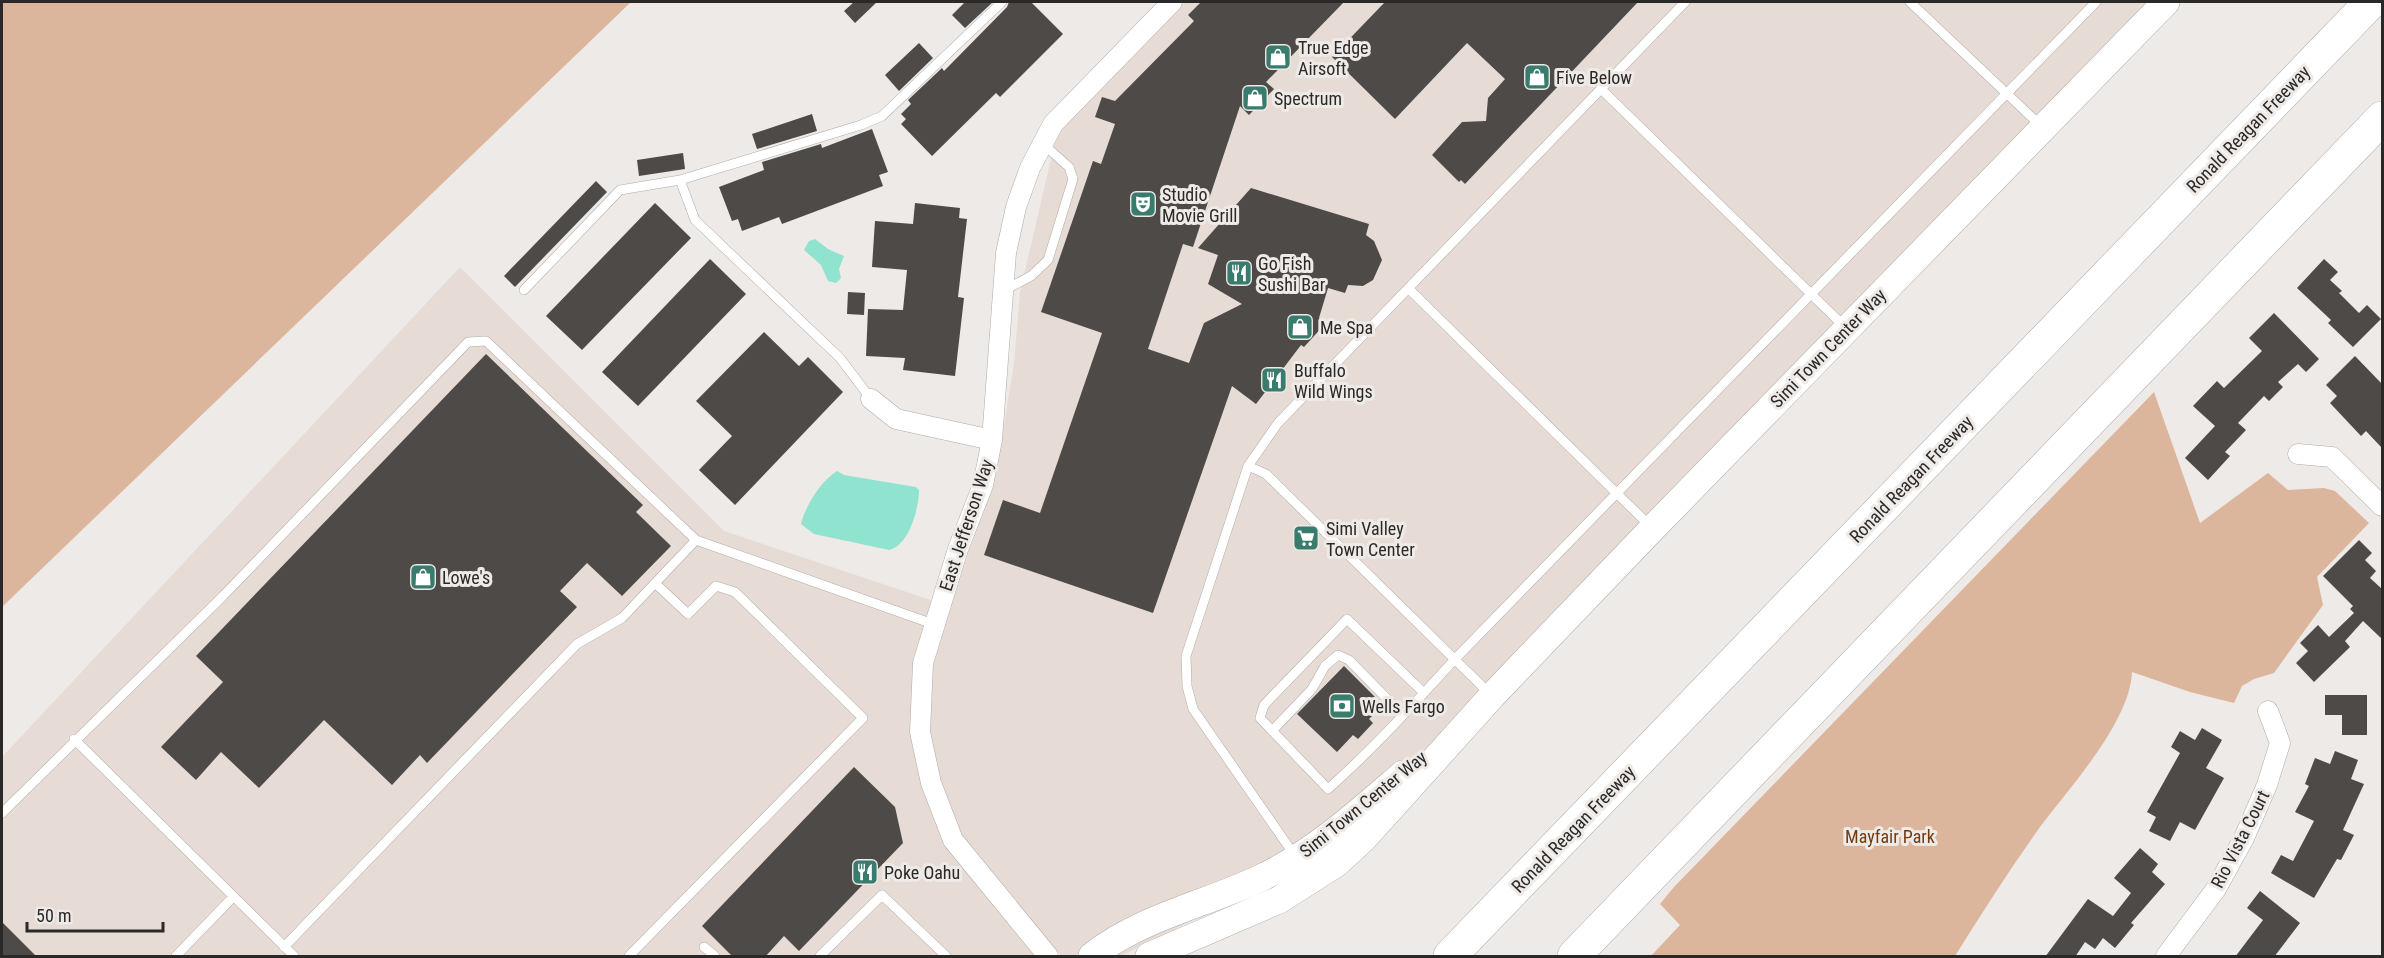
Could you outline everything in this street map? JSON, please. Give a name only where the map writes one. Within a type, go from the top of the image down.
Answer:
[{"type":"highway","name":"Ronald Reagan Freeway","points":[[1450,957],[2371,2]]},
{"type":"highway","points":[[1578,952],[2382,118]]},
{"type":"street","name":"East Jefferson Way","points":[[1048,957],[953,840],[932,783],[920,732],[923,663],[957,549],[983,485],[993,440],[1006,253],[1016,207],[1030,168],[1053,124],[1172,2]]},
{"type":"street","name":"Simi Town Center Way","points":[[1092,957],[1149,923],[1229,892],[1304,869],[1365,837],[1492,696],[1652,529],[2166,2]]},
{"type":"street","points":[[871,399],[896,419],[993,440]]},
{"type":"street","points":[[2298,454],[2332,457],[2382,506]]},
{"type":"street","name":"Rio Vista Court","points":[[2166,957],[2216,889],[2244,838],[2267,785],[2280,743],[2268,711]]},
{"type":"street","name":"Simi Town Center Way","points":[[1149,957],[1279,900],[1304,869]]},
{"type":"lane","points":[[524,290],[620,190],[680,180],[861,125],[882,116],[1002,2]]},
{"type":"lane","points":[[1304,869],[1193,709],[1187,686],[1186,656],[1248,466],[1278,423],[1685,2]]},
{"type":"lane","points":[[1910,2],[2042,128]]},
{"type":"lane","points":[[1424,693],[1347,619],[1264,705],[1260,718],[1328,789],[1403,716],[1424,693],[1455,659],[2096,2]]},
{"type":"lane","points":[[1601,89],[1846,328]]},
{"type":"lane","points":[[1003,291],[1031,276],[1048,260],[1072,179],[1070,167],[1042,144]]},
{"type":"lane","points":[[680,180],[695,220],[840,358],[871,399]]},
{"type":"lane","points":[[1409,289],[1652,529]]},
{"type":"lane","points":[[2,813],[74,739],[223,596],[468,342],[486,341],[696,540],[933,624]]},
{"type":"lane","points":[[1248,466],[1266,474],[1492,696]]},
{"type":"lane","points":[[284,947],[577,644],[622,618],[696,540]]},
{"type":"lane","points":[[629,957],[863,717],[735,592],[716,586],[688,614],[656,584]]},
{"type":"lane","points":[[1272,732],[1312,689],[1325,666],[1338,655],[1349,660],[1403,716]]},
{"type":"lane","points":[[74,739],[294,957]]},
{"type":"lane","points":[[820,957],[882,895],[946,957]]},
{"type":"lane","points":[[176,957],[233,897]]},
{"type":"lane","points":[[704,947],[715,957]]},
{"type":"shaded area","name":"Simi Valley Town Center","points":[[1180,2],[2162,2],[1379,812],[1201,916],[1121,956],[1061,956],[961,837],[933,767],[926,691],[938,628],[1000,449],[1014,363],[1020,292],[1058,129]]},
{"type":"shaded area","points":[[815,239],[828,249],[844,256],[839,269],[841,278],[836,283],[828,281],[821,265],[804,250],[809,241]]},
{"type":"shaded area","points":[[460,267],[724,531],[937,602],[915,686],[952,850],[1040,956],[2,956],[2,757]]},
{"type":"shaded area","points":[[837,471],[844,475],[916,487],[919,490],[912,525],[896,547],[889,550],[814,534],[801,524],[814,494]]},
{"type":"green space","points":[[2,2],[631,2],[2,607]]},
{"type":"green space","name":"Mayfair Park","points":[[2154,392],[2200,523],[2268,473],[2288,490],[2324,488],[2335,491],[2369,523],[2317,577],[2323,605],[2274,673],[2254,679],[2242,686],[2234,703],[2190,692],[2132,672],[2129,691],[2110,732],[2082,774],[2040,827],[1955,956],[1651,956],[1680,925],[1660,904],[1674,887]]},
{"type":"building","points":[[854,2],[877,2],[855,23],[844,11]]},
{"type":"building","points":[[965,2],[993,2],[965,28],[952,15]]},
{"type":"building","points":[[1009,2],[1031,2],[1063,34],[1000,97],[996,93],[932,156],[901,124],[906,119],[901,114],[911,104],[908,100],[942,68],[944,71],[1007,7]]},
{"type":"building","points":[[1201,2],[1344,2],[1266,82],[1274,89],[1249,115],[1240,106],[1193,247],[1183,244],[1148,349],[1189,363],[1204,323],[1242,304],[1208,284],[1218,255],[1198,248],[1251,188],[1369,224],[1366,235],[1374,241],[1382,260],[1373,280],[1363,286],[1348,285],[1345,293],[1328,288],[1319,318],[1325,324],[1304,347],[1301,345],[1256,404],[1232,386],[1153,613],[984,555],[1003,500],[1040,513],[1102,333],[1041,312],[1093,161],[1101,164],[1115,124],[1095,117],[1102,97],[1115,101],[1194,21],[1188,15]]},
{"type":"building","points":[[1385,2],[1638,2],[1465,184],[1461,180],[1459,182],[1432,155],[1462,122],[1486,121],[1488,98],[1505,79],[1467,43],[1395,119],[1332,57]]},
{"type":"building","points":[[919,43],[933,58],[899,91],[885,75]]},
{"type":"building","points":[[812,114],[817,131],[757,149],[752,134]]},
{"type":"building","points":[[872,129],[888,172],[879,175],[883,186],[782,224],[779,217],[742,231],[738,219],[732,221],[719,187],[764,170],[762,162],[821,144],[822,148]]},
{"type":"building","points":[[683,153],[685,169],[639,176],[637,160]]},
{"type":"building","points":[[596,181],[607,192],[515,287],[504,276]]},
{"type":"building","points":[[655,203],[691,238],[582,350],[546,316]]},
{"type":"building","points":[[915,203],[960,208],[959,218],[967,219],[958,297],[964,298],[955,376],[903,370],[905,358],[866,356],[868,309],[903,310],[907,270],[872,267],[875,221],[913,224]]},
{"type":"building","points":[[710,259],[746,294],[638,406],[602,372]]},
{"type":"building","points":[[2324,259],[2338,272],[2330,280],[2342,291],[2339,293],[2359,313],[2367,305],[2381,319],[2353,347],[2328,323],[2331,320],[2297,288]]},
{"type":"building","points":[[848,292],[865,293],[864,315],[847,314]]},
{"type":"building","points":[[2274,313],[2319,359],[2306,372],[2298,364],[2278,382],[2283,387],[2269,401],[2264,396],[2238,423],[2246,430],[2225,452],[2230,456],[2208,480],[2185,458],[2215,426],[2193,406],[2217,381],[2224,388],[2262,351],[2249,338]]},
{"type":"building","points":[[764,332],[799,366],[808,357],[843,392],[735,505],[699,470],[732,436],[696,401]]},
{"type":"building","name":"Lowe's","points":[[486,354],[643,505],[636,512],[671,546],[622,596],[587,563],[560,591],[577,607],[427,763],[420,755],[392,785],[324,720],[259,788],[221,752],[196,780],[161,747],[223,682],[196,656]]},
{"type":"building","points":[[2355,356],[2382,384],[2382,448],[2366,431],[2361,436],[2330,403],[2337,396],[2326,385]]},
{"type":"building","points":[[2359,540],[2372,553],[2365,560],[2376,571],[2370,578],[2382,589],[2382,639],[2363,621],[2345,641],[2350,647],[2314,682],[2296,663],[2308,651],[2300,643],[2318,625],[2329,637],[2354,613],[2350,609],[2353,606],[2323,576]]},
{"type":"building","points":[[1344,666],[1383,705],[1369,719],[1373,723],[1358,739],[1353,735],[1337,752],[1297,714]]},
{"type":"building","points":[[2325,695],[2367,695],[2367,735],[2342,735],[2342,715],[2325,715]]},
{"type":"building","points":[[2202,728],[2222,740],[2206,768],[2224,778],[2195,830],[2180,822],[2170,841],[2149,831],[2156,817],[2147,812],[2180,753],[2171,747],[2180,731],[2195,740]]},
{"type":"building","points":[[2335,751],[2358,760],[2351,779],[2364,784],[2343,830],[2354,835],[2341,860],[2337,859],[2314,898],[2271,873],[2281,855],[2293,861],[2314,821],[2295,812],[2309,786],[2305,784],[2315,758],[2330,764]]},
{"type":"building","points":[[854,767],[895,807],[903,843],[799,951],[784,936],[765,957],[733,957],[702,926]]},
{"type":"building","points":[[2140,848],[2158,864],[2152,872],[2165,884],[2131,923],[2134,925],[2115,948],[2103,938],[2095,949],[2085,942],[2075,957],[2045,957],[2088,899],[2113,916],[2131,893],[2114,878]]},
{"type":"building","points":[[2260,891],[2300,923],[2274,957],[2235,957],[2263,920],[2247,908]]},
{"type":"building","points":[[2,922],[37,957],[2,957]]},
{"type":"place","name":"True Edge Airsoft","points":[[1278,57]]},
{"type":"place","name":"Five Below","points":[[1537,77]]},
{"type":"place","name":"Spectrum","points":[[1255,98]]},
{"type":"place","name":"Studio Movie Grill","points":[[1143,204]]},
{"type":"place","name":"Go Fish Sushi Bar","points":[[1239,273]]},
{"type":"place","name":"Me Spa","points":[[1300,327]]},
{"type":"place","name":"Buffalo Wild Wings","points":[[1274,380]]},
{"type":"place","name":"Simi Valley Town Center","points":[[1306,538]]},
{"type":"place","name":"Lowe's","points":[[423,577]]},
{"type":"place","name":"Wells Fargo","points":[[1342,706]]},
{"type":"place","name":"Poke Oahu","points":[[865,872]]}]
